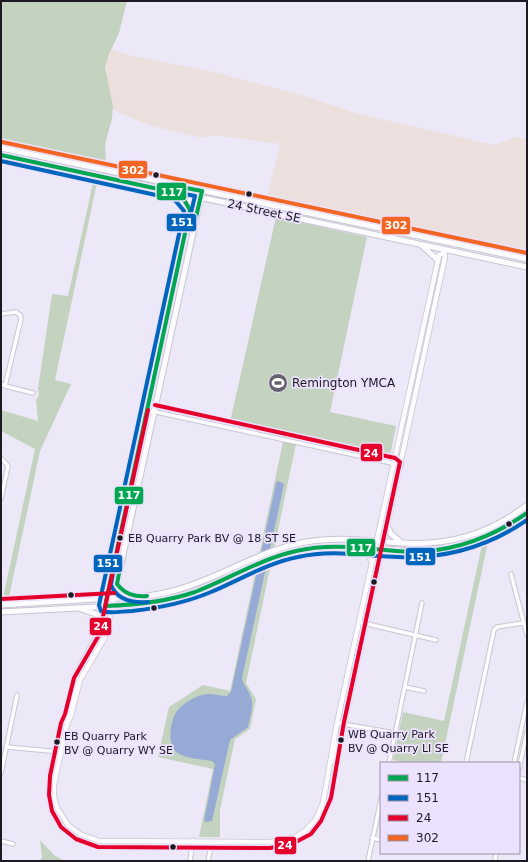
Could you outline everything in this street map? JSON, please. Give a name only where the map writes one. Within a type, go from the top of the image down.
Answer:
[{"type":"main road","name":"24 Street SE","points":[[1,148],[527,260]]},
{"type":"main road","name":"24 Street SE","points":[[1,156],[420,244],[444,251],[527,267]]},
{"type":"main road","points":[[105,606],[194,190]]},
{"type":"main road","points":[[112,606],[202,191]]},
{"type":"main road","points":[[177,193],[184,198],[190,210]]},
{"type":"main road","points":[[420,244],[438,260]]},
{"type":"main road","points":[[1,605],[134,598],[158,595],[191,586],[262,554],[294,544],[324,539],[402,543],[443,542],[474,534],[506,520],[527,505]]},
{"type":"main road","points":[[1,612],[150,603],[180,597],[278,556],[298,551],[327,547],[427,551],[452,548],[492,535],[527,513]]},
{"type":"main road","points":[[387,526],[392,534],[402,543]]},
{"type":"main road","points":[[357,547],[365,552],[372,562]]},
{"type":"main road","points":[[117,584],[126,594],[134,598]]},
{"type":"main road","points":[[76,608],[96,614],[101,622]]},
{"type":"street","points":[[112,606],[105,637],[80,680],[71,716],[67,724],[54,785],[54,797],[63,819],[73,831],[90,839],[99,841],[193,840],[270,842],[294,838],[305,831],[316,819],[323,803],[337,723],[372,562],[375,549],[380,541],[387,526],[401,465],[446,256],[444,251],[439,255],[394,464],[380,541],[382,549],[344,724],[330,768]]},
{"type":"street","points":[[1,314],[16,312],[20,315],[21,319],[3,385],[33,393]]},
{"type":"street","points":[[413,377],[419,378]]},
{"type":"street","points":[[146,410],[401,465]]},
{"type":"street","points":[[1,458],[8,466],[1,499]]},
{"type":"street","points":[[511,574],[527,635]]},
{"type":"street","points":[[389,762],[422,603]]},
{"type":"street","points":[[67,724],[66,715],[77,672],[98,634],[105,606]]},
{"type":"street","points":[[359,622],[436,640]]},
{"type":"street","points":[[466,762],[494,630],[497,627],[523,623]]},
{"type":"street","points":[[405,687],[424,691]]},
{"type":"street","points":[[1,773],[17,695]]},
{"type":"street","points":[[514,762],[527,702]]},
{"type":"street","points":[[337,723],[395,733]]},
{"type":"street","points":[[522,725],[527,726]]},
{"type":"street","points":[[520,764],[527,732]]},
{"type":"street","points":[[6,747],[61,752]]},
{"type":"street","points":[[368,861],[380,803]]},
{"type":"street","points":[[372,838],[380,840]]},
{"type":"street","points":[[190,861],[193,840]]},
{"type":"street","points":[[1,841],[13,844]]},
{"type":"street","points":[[208,861],[212,841]]},
{"type":"shaded area","points":[[111,49],[132,56],[214,72],[305,96],[359,114],[494,145],[516,137],[527,139],[527,254],[267,198],[280,144],[214,135],[202,138],[148,125],[113,110],[105,72],[106,62]]},
{"type":"green space","points":[[1,1],[127,1],[119,33],[109,54],[105,67],[113,106],[112,118],[105,145],[106,162],[1,139]]},
{"type":"green space","points":[[94,178],[98,178],[55,380],[71,384],[40,451],[9,597],[3,598],[35,449],[1,431],[1,410],[38,421],[36,400],[39,395],[38,389],[52,294],[68,296]]},
{"type":"green space","points":[[276,217],[367,237],[330,412],[396,426],[390,456],[230,422]]},
{"type":"green space","points":[[283,442],[296,444],[246,683],[256,699],[250,729],[235,739],[220,810],[220,837],[199,837],[213,769],[158,757],[169,707],[203,685],[230,691]]},
{"type":"green space","points":[[488,542],[441,762],[402,762],[393,760],[403,712],[444,721],[482,545]]},
{"type":"green space","points":[[40,840],[54,855],[64,861],[39,861],[42,858]]},
{"type":"water","points":[[278,481],[284,484],[242,678],[252,703],[251,715],[248,727],[230,740],[212,821],[206,822],[204,821],[215,764],[212,761],[188,757],[176,752],[171,743],[171,726],[177,711],[192,699],[205,694],[227,696],[231,692],[276,483]]},
{"type":"transit line","name":"302","points":[[2,142],[527,253]]},
{"type":"transit line","name":"117","points":[[1,155],[177,193],[183,198],[190,210],[105,606],[150,602],[195,592],[270,559],[296,551],[321,547],[346,547],[414,552],[448,548],[465,544],[497,531],[527,513]]},
{"type":"transit line","name":"151","points":[[1,161],[174,199],[184,211],[99,605],[101,611],[132,611],[162,607],[182,602],[211,592],[275,563],[298,557],[323,553],[398,557],[432,556],[449,553],[481,544],[527,520]]},
{"type":"transit line","name":"117","points":[[170,185],[202,191],[194,226]]},
{"type":"transit line","name":"151","points":[[169,191],[195,196],[188,225]]},
{"type":"transit line","name":"24","points":[[148,410],[99,635],[74,678],[65,714],[61,723],[50,776],[49,795],[52,811],[61,827],[76,839],[98,847],[270,848],[292,844],[311,834],[321,821],[331,798],[344,722],[400,462],[395,458],[155,405]]},
{"type":"transit line","name":"151","points":[[114,567],[111,585],[117,594],[126,600],[148,602]]},
{"type":"transit line","name":"117","points":[[120,568],[117,584],[130,594],[147,596]]},
{"type":"transit line","name":"24","points":[[1,599],[114,593]]},
{"type":"place","name":"Remington YMCA","points":[[278,383]]},
{"type":"place","name":"EB Quarry Park BV @ 18 ST SE","points":[[120,538]]},
{"type":"place","name":"WB Quarry Park BV @ Quarry LI SE","points":[[341,740]]},
{"type":"place","name":"EB Quarry Park BV @ Quarry WY SE","points":[[57,742]]}]
